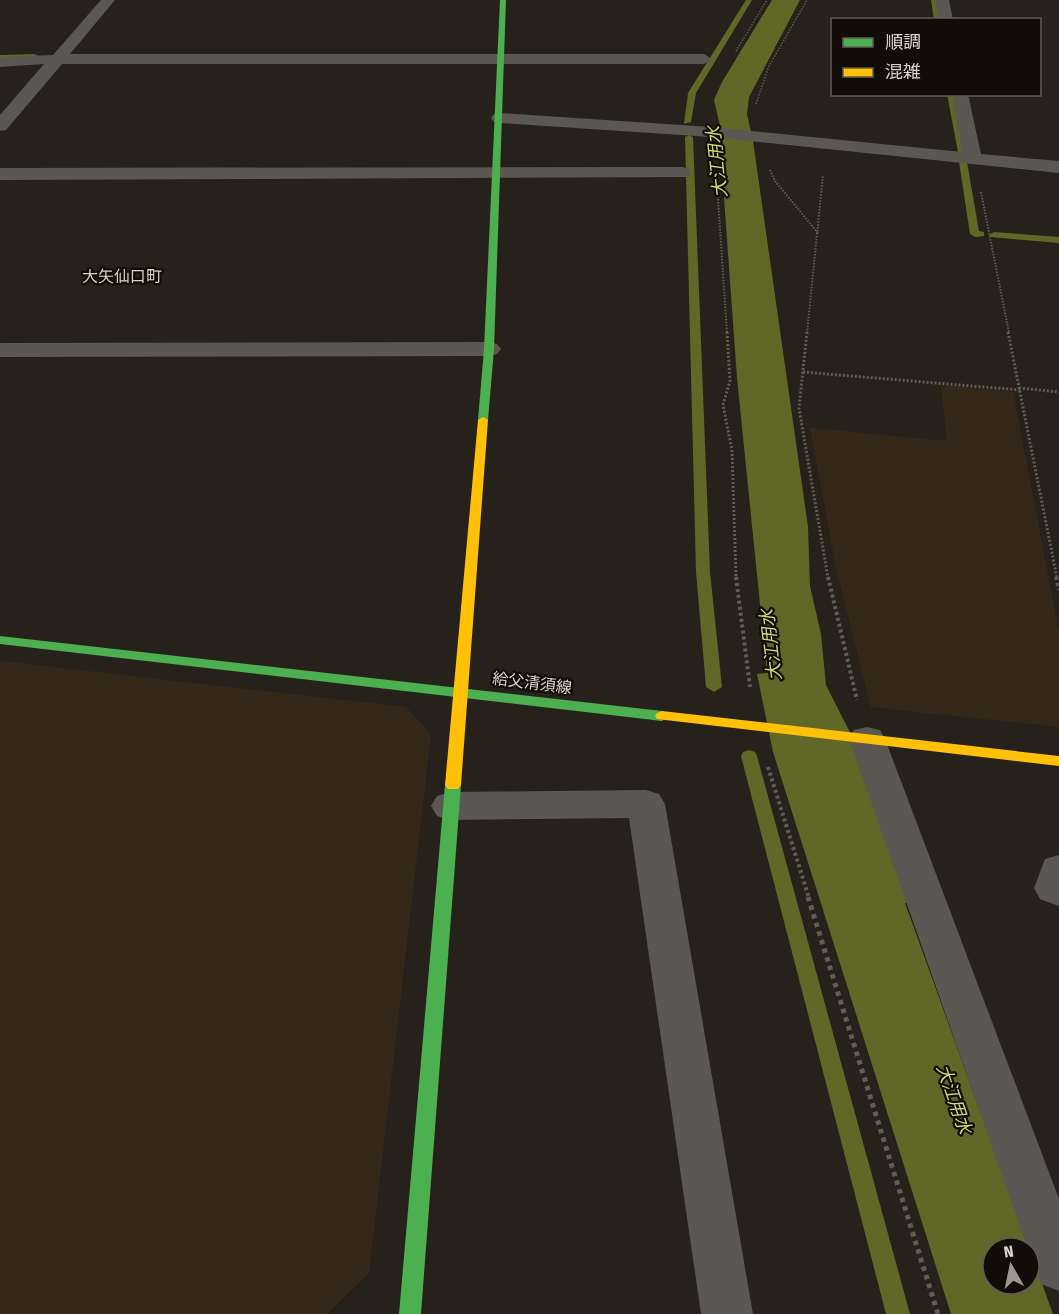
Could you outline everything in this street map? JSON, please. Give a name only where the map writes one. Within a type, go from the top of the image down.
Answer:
[{"type":"street","points":[[0,126],[108,0]]},
{"type":"street","points":[[410,1314],[489,349],[503,0]]},
{"type":"street","points":[[942,0],[946,18]]},
{"type":"street","points":[[0,62],[57,59],[704,59]]},
{"type":"street","points":[[960,96],[974,159]]},
{"type":"street","points":[[500,118],[710,132],[1059,167]]},
{"type":"street","points":[[0,174],[682,173]]},
{"type":"street","points":[[0,350],[489,349]]},
{"type":"street","name":"給父清須線","points":[[0,640],[1059,761]]},
{"type":"street","points":[[863,738],[1059,1266]]},
{"type":"street","points":[[450,806],[646,804],[727,1314]]},
{"type":"street","points":[[1059,870],[1054,888],[1059,890]]},
{"type":"path","points":[[731,59],[767,0]]},
{"type":"path","points":[[807,0],[756,98],[755,120],[763,138],[795,148],[810,158],[825,179],[799,408],[831,594],[863,738]]},
{"type":"path","points":[[710,132],[709,159],[716,162],[730,381],[723,405],[732,450],[737,593],[756,726],[938,1314]]},
{"type":"path","points":[[763,138],[760,148],[771,159],[770,172],[775,181],[818,233]]},
{"type":"path","points":[[974,159],[1059,590]]},
{"type":"path","points":[[803,372],[1059,392]]},
{"type":"shaded area","points":[[941,385],[1013,392],[1059,632],[1059,727],[871,707],[836,568],[810,428],[947,441]]},
{"type":"shaded area","points":[[0,661],[406,707],[431,734],[369,1273],[327,1314],[0,1314]]},
{"type":"water","name":"大江用水","points":[[772,0],[800,0],[749,97],[747,114],[753,141],[808,527],[810,586],[821,634],[826,685],[865,762],[916,902],[905,903],[1025,1236],[981,1236],[981,1296],[1041,1296],[1041,1281],[1053,1314],[951,1314],[773,752],[757,674],[767,673],[737,378],[720,142],[715,130],[720,126],[714,100],[722,82]]},
{"type":"waterway","points":[[687,122],[692,93],[749,0]]},
{"type":"waterway","points":[[934,0],[937,18]]},
{"type":"waterway","points":[[0,57],[34,56]]},
{"type":"waterway","points":[[951,96],[962,152]]},
{"type":"waterway","points":[[689,137],[703,572],[714,687]]},
{"type":"waterway","points":[[963,162],[975,234],[981,234]]},
{"type":"waterway","points":[[994,235],[1059,240]]},
{"type":"waterway","points":[[749,756],[898,1314]]},
{"type":"traffic: fast","points":[[483,420],[489,349],[503,0]]},
{"type":"traffic: fast","points":[[0,640],[662,716]]},
{"type":"traffic: fast","points":[[410,1314],[453,785]]},
{"type":"traffic: slow","points":[[453,785],[483,420]]},
{"type":"traffic: slow","points":[[662,716],[1059,761]]},
{"type":"district","name":"大矢仙口町","points":[[122,276]]}]
